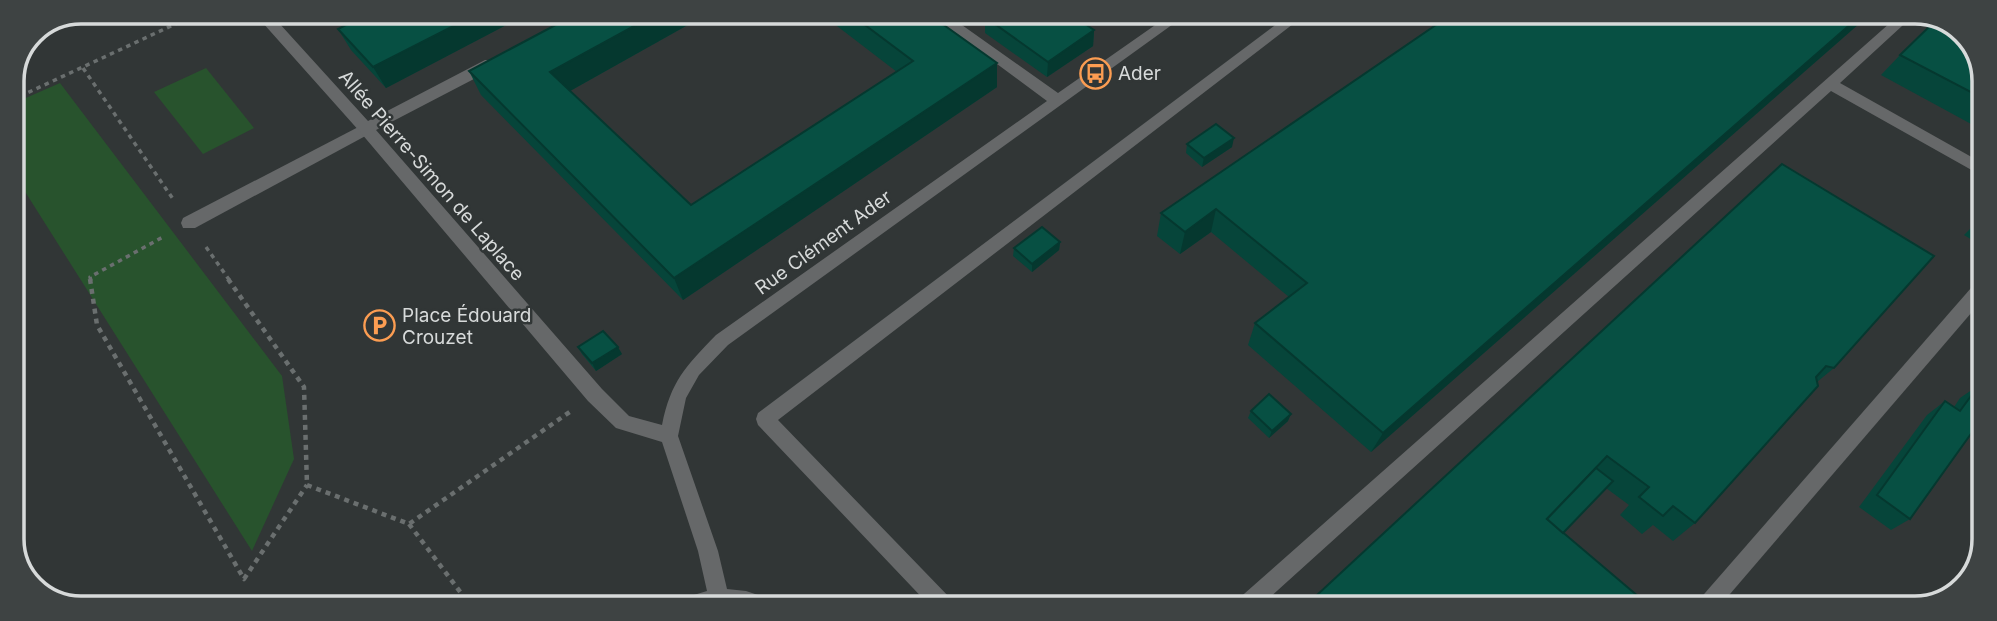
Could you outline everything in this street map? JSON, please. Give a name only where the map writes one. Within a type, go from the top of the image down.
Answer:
[{"type":"street","name":"Allée Pierre-Simon de Laplace","points":[[271,24],[366,129],[595,394],[623,422],[669,436]]},
{"type":"street","points":[[950,24],[1056,100]]},
{"type":"street","name":"Rue Clément Ader","points":[[669,436],[677,396],[693,370],[722,340],[1166,24]]},
{"type":"street","points":[[934,596],[765,419],[1286,24]]},
{"type":"street","points":[[1256,596],[1897,24]]},
{"type":"street","points":[[189,223],[502,58]]},
{"type":"street","points":[[1830,85],[1972,164]]},
{"type":"street","points":[[1715,596],[1972,299]]},
{"type":"street","points":[[669,436],[708,551],[719,596]]},
{"type":"path","points":[[24,95],[176,24]]},
{"type":"path","points":[[83,68],[304,387],[307,485],[244,579],[97,325],[90,277],[189,223]]},
{"type":"path","points":[[409,524],[595,394]]},
{"type":"path","points":[[307,485],[409,524],[462,596]]},
{"type":"green space","points":[[206,68],[254,128],[203,154],[154,92]]},
{"type":"green space","points":[[60,83],[282,376],[294,459],[252,551],[24,190],[24,99]]},
{"type":"building","points":[[348,24],[457,24],[373,67],[338,29]]},
{"type":"building","points":[[557,24],[638,24],[550,72],[691,205],[913,61],[864,24],[942,24],[997,63],[674,278],[469,71]]},
{"type":"building","points":[[995,24],[1085,24],[1094,30],[1048,62]]},
{"type":"building","points":[[1437,24],[1851,24],[1383,433],[1255,323],[1307,283],[1216,209],[1185,232],[1161,213]]},
{"type":"building","points":[[1930,26],[1941,30],[1956,41],[1968,60],[1971,67],[1972,93],[1900,55]]},
{"type":"building","points":[[1216,124],[1234,138],[1204,158],[1187,144]]},
{"type":"building","points":[[1782,164],[1934,256],[1834,368],[1826,366],[1816,377],[1818,386],[1695,523],[1673,506],[1663,516],[1639,497],[1649,487],[1607,456],[1547,519],[1638,596],[1316,596]]},
{"type":"building","points":[[1042,227],[1060,242],[1032,264],[1014,248]]},
{"type":"building","points":[[603,331],[618,347],[592,363],[578,347]]},
{"type":"building","points":[[1269,394],[1291,414],[1272,431],[1251,411]]},
{"type":"building","points":[[1972,395],[1972,432],[1910,519],[1877,495],[1945,401],[1960,411]]},
{"type":"building","points":[[1596,468],[1613,481],[1563,533],[1547,519]]},
{"type":"place","name":"Ader","points":[[1095,73]]},
{"type":"place","name":"Place Édouard Crouzet","points":[[379,326]]}]
